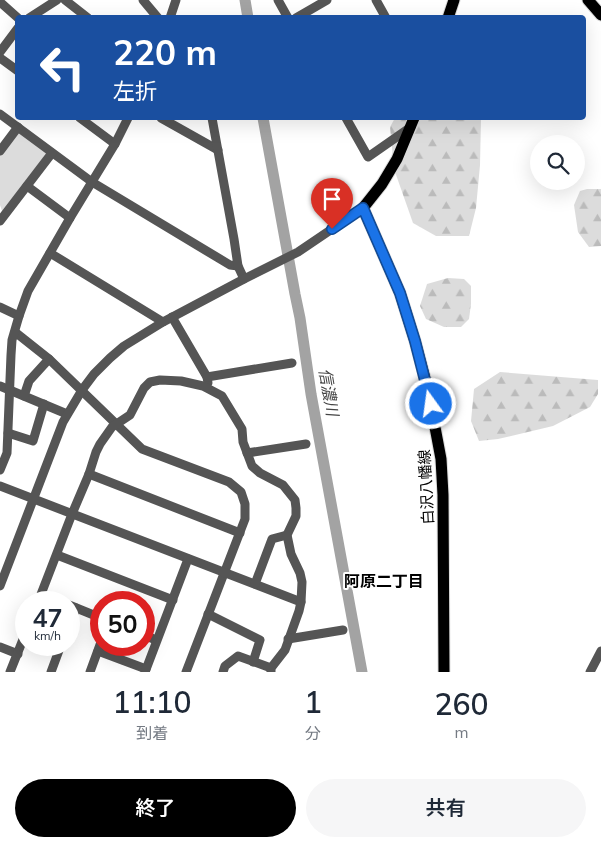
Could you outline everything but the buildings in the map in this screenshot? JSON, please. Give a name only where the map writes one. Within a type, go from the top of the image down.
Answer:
[{"type":"main road","points":[[449,15],[454,0]]},
{"type":"main road","points":[[588,0],[601,15]]},
{"type":"main road","points":[[363,208],[382,184],[398,159],[412,122]]},
{"type":"main road","name":"白沢八幡線","points":[[363,208],[400,293],[415,341],[428,390],[441,459],[444,672]]},
{"type":"street","points":[[33,15],[57,0]]},
{"type":"street","points":[[65,0],[84,15]]},
{"type":"street","points":[[143,0],[156,15]]},
{"type":"street","points":[[171,15],[176,0]]},
{"type":"street","points":[[278,0],[286,15]]},
{"type":"street","points":[[301,15],[327,0]]},
{"type":"street","points":[[376,0],[384,15]]},
{"type":"street","points":[[0,2],[15,15]]},
{"type":"street","points":[[0,52],[15,32]]},
{"type":"street","points":[[0,58],[15,69]]},
{"type":"street","points":[[0,114],[92,182],[230,265],[238,266]]},
{"type":"street","points":[[83,120],[115,144]]},
{"type":"street","points":[[0,470],[7,453],[8,433],[4,388],[12,340],[28,291],[115,144],[127,120]]},
{"type":"street","points":[[166,120],[218,150]]},
{"type":"street","points":[[212,120],[238,266],[244,279]]},
{"type":"street","points":[[347,120],[368,158],[412,122]]},
{"type":"street","points":[[0,151],[18,128]]},
{"type":"street","points":[[0,221],[52,153]]},
{"type":"street","points":[[27,186],[70,218]]},
{"type":"street","points":[[0,586],[67,414],[94,374],[124,346],[172,317],[298,252],[363,208]]},
{"type":"street","points":[[50,253],[163,322]]},
{"type":"street","points":[[0,307],[19,316]]},
{"type":"street","points":[[172,317],[207,378],[211,390]]},
{"type":"street","points":[[15,332],[49,358],[142,449],[229,482],[241,492],[245,504],[245,519],[186,672]]},
{"type":"street","points":[[24,396],[29,381],[49,358]]},
{"type":"street","points":[[207,378],[292,363]]},
{"type":"street","points":[[43,591],[96,452],[112,426],[130,415],[144,388],[150,382],[160,380],[180,381],[203,386],[222,396],[242,429],[243,442],[252,466],[283,484],[294,500],[296,516],[287,535],[291,554],[302,582],[300,611],[284,650],[271,670],[238,656],[226,666],[223,672]]},
{"type":"street","points":[[4,388],[67,414]]},
{"type":"street","points":[[8,433],[33,441],[44,404]]},
{"type":"street","points":[[247,453],[306,444]]},
{"type":"street","points":[[89,474],[240,533]]},
{"type":"street","points":[[0,486],[301,602]]},
{"type":"street","points":[[255,584],[272,539],[287,535]]},
{"type":"street","points":[[56,555],[173,600]]},
{"type":"street","points":[[117,656],[145,671],[188,559]]},
{"type":"street","points":[[208,614],[260,640],[253,662]]},
{"type":"street","points":[[288,639],[343,630]]},
{"type":"street","points":[[0,647],[15,653]]},
{"type":"street","points":[[590,672],[601,651]]},
{"type":"street","points":[[10,672],[17,656]]},
{"type":"street","points":[[51,672],[57,656]]},
{"type":"street","points":[[90,672],[96,656]]},
{"type":"green space","points":[[394,120],[481,120],[480,165],[476,208],[469,236],[436,236],[413,223],[394,169],[390,127]]},
{"type":"green space","points":[[19,131],[46,152],[46,154],[2,211],[0,205],[0,155]]},
{"type":"green space","points":[[601,189],[601,246],[589,247],[578,232],[574,205],[580,191]]},
{"type":"green space","points":[[448,278],[464,279],[471,286],[469,319],[461,327],[444,327],[426,319],[420,306],[427,284]]},
{"type":"green space","points":[[500,372],[598,380],[598,394],[590,407],[553,426],[498,439],[479,441],[471,421],[474,389]]},
{"type":"waterway","name":"信濃川","points":[[245,0],[248,15]]},
{"type":"waterway","name":"信濃川","points":[[263,120],[362,672]]},
{"type":"district","name":"阿原二丁目","points":[[384,581]]},
{"type":"route","points":[[332,229],[363,208],[400,293],[415,341],[431,404]]}]
